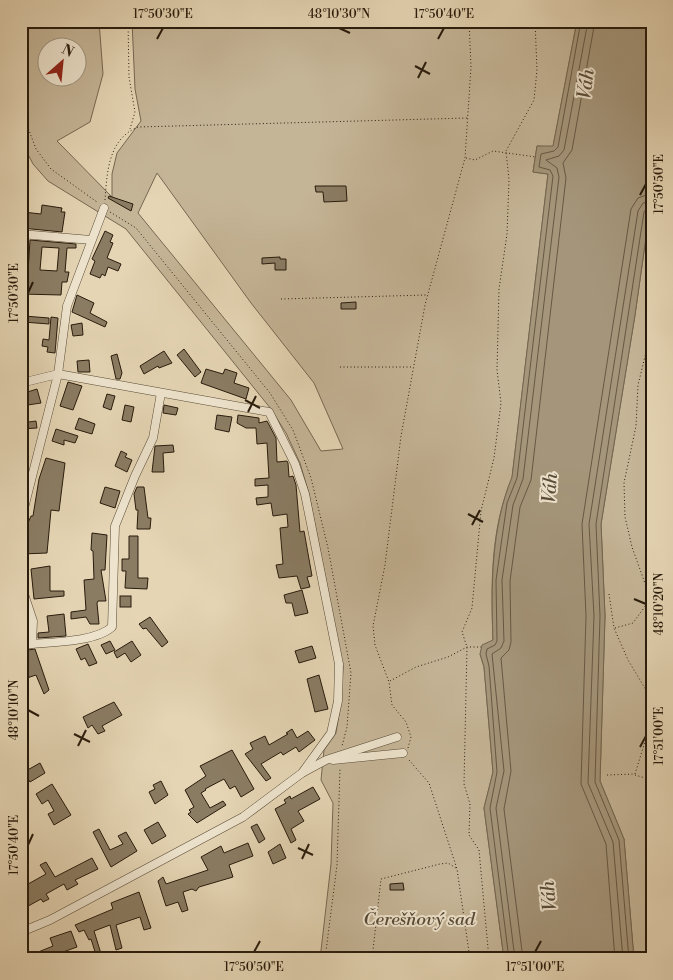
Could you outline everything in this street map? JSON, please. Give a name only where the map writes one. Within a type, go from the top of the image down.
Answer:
[{"type":"street","points":[[21,520],[58,374],[67,306],[104,208]]},
{"type":"street","points":[[21,234],[91,240]]},
{"type":"street","points":[[21,383],[58,374],[269,412],[295,464],[305,494],[340,664],[338,701],[330,733],[302,773]]},
{"type":"street","points":[[21,645],[76,639],[107,632],[112,627],[115,526],[153,438],[161,393]]},
{"type":"street","points":[[21,585],[33,621],[32,644]]},
{"type":"street","points":[[21,932],[50,920],[243,817],[302,773],[326,760],[397,738]]},
{"type":"street","points":[[340,757],[403,753]]},
{"type":"path","points":[[104,208],[110,158],[129,130],[135,112],[128,76],[128,21]]},
{"type":"path","points":[[469,21],[471,67],[465,158],[428,295],[401,436],[386,565],[373,626],[375,645],[389,682],[392,705],[406,722],[411,738],[410,745],[403,753],[429,783],[457,869],[470,959]]},
{"type":"path","points":[[489,959],[479,850],[469,835],[470,804],[464,784],[467,647],[462,632],[472,608],[482,510],[494,458],[501,404],[498,352],[499,289],[507,234],[509,180],[506,151],[534,100],[537,70],[535,21]]},
{"type":"path","points":[[21,109],[36,149],[51,169],[104,208],[136,228],[270,393],[293,430],[312,478],[328,548],[351,673],[347,727],[340,757],[336,865],[325,959]]},
{"type":"path","points":[[129,130],[138,127],[468,118]]},
{"type":"path","points":[[465,158],[475,160],[494,151],[506,151],[536,157]]},
{"type":"path","points":[[281,299],[428,295]]},
{"type":"path","points":[[652,328],[638,385],[636,426],[624,482],[625,517],[652,603]]},
{"type":"path","points":[[340,367],[414,367]]},
{"type":"path","points":[[609,594],[614,628],[628,660],[652,700]]},
{"type":"path","points":[[614,628],[633,623],[650,600]]},
{"type":"path","points":[[389,682],[416,666],[448,657],[467,647],[482,647]]},
{"type":"path","points":[[635,774],[647,735],[652,710]]},
{"type":"path","points":[[607,776],[635,774],[652,780]]},
{"type":"path","points":[[372,959],[381,879],[440,864],[448,863],[457,869]]},
{"type":"path","points":[[649,959],[648,890],[652,882]]},
{"type":"green space","name":"Čerešňový sad","points":[[21,21],[99,21],[103,74],[90,122],[57,141],[112,197],[112,174],[117,153],[141,121],[135,89],[132,21],[577,21],[553,147],[537,146],[533,172],[548,174],[512,478],[499,517],[496,537],[492,579],[493,641],[480,654],[484,667],[493,772],[484,808],[504,959],[320,959],[331,864],[333,803],[321,780],[324,750],[336,733],[341,701],[343,667],[309,494],[300,463],[286,433],[271,409],[126,229],[48,181],[33,164],[21,141]],"holes":[[[157,173],[251,303],[314,383],[343,449],[321,451],[291,400],[138,213]]]},
{"type":"green space","points":[[652,195],[652,959],[634,959],[624,839],[600,781],[605,616],[601,524],[635,315]]},
{"type":"water","name":"Váh","points":[[577,21],[652,21],[652,195],[635,315],[601,524],[605,616],[600,781],[624,839],[634,959],[504,959],[484,808],[493,772],[484,667],[480,654],[482,645],[493,640],[492,599],[496,537],[505,497],[512,477],[548,174],[533,172],[537,146],[553,146]]},
{"type":"building","points":[[315,186],[346,186],[347,201],[324,202],[323,192],[316,192]]},
{"type":"building","points":[[109,196],[133,204],[131,211],[108,198]]},
{"type":"building","points":[[42,205],[62,208],[61,212],[65,212],[62,232],[22,228],[23,212],[41,214]]},
{"type":"building","points":[[105,231],[113,235],[110,242],[113,243],[107,258],[121,264],[118,271],[108,267],[105,276],[102,274],[100,278],[90,274],[95,261],[92,259]]},
{"type":"building","points":[[30,240],[76,244],[76,248],[67,248],[65,272],[69,272],[67,282],[62,282],[61,295],[21,294],[21,286],[25,287]],"holes":[[[42,247],[59,248],[57,271],[40,270]]]},
{"type":"building","points":[[280,257],[280,259],[286,259],[286,270],[275,270],[275,263],[262,264],[262,258]]},
{"type":"building","points":[[77,295],[94,303],[90,313],[107,322],[105,327],[72,312]]},
{"type":"building","points":[[356,302],[356,309],[341,309],[341,303]]},
{"type":"building","points":[[24,316],[49,318],[49,324],[23,322]]},
{"type":"building","points":[[51,317],[58,318],[55,353],[47,352],[48,347],[42,346],[43,339],[49,340]]},
{"type":"building","points":[[82,323],[83,335],[73,336],[71,325]]},
{"type":"building","points":[[184,349],[201,372],[195,377],[177,355]]},
{"type":"building","points":[[164,351],[172,363],[159,368],[158,366],[144,374],[140,366]]},
{"type":"building","points":[[117,354],[122,373],[120,379],[116,379],[111,356]]},
{"type":"building","points":[[89,360],[90,372],[78,372],[77,361]]},
{"type":"building","points":[[206,369],[223,374],[225,369],[237,373],[234,383],[249,388],[246,399],[201,383]]},
{"type":"building","points":[[68,382],[82,386],[73,410],[60,406]]},
{"type":"building","points":[[37,389],[41,403],[21,406],[21,394]]},
{"type":"building","points":[[107,394],[115,396],[111,410],[103,407]]},
{"type":"building","points":[[125,405],[134,407],[131,422],[122,420]]},
{"type":"building","points":[[164,405],[178,408],[176,415],[163,413]]},
{"type":"building","points":[[217,415],[232,417],[229,432],[215,429]]},
{"type":"building","points":[[238,415],[259,418],[259,423],[267,421],[276,438],[277,462],[287,461],[288,463],[289,477],[293,476],[296,485],[300,532],[304,531],[312,576],[307,577],[310,587],[301,589],[297,576],[279,578],[276,565],[283,564],[280,528],[288,527],[287,514],[273,516],[271,503],[257,505],[256,498],[268,497],[268,485],[255,486],[255,479],[269,478],[267,443],[257,444],[256,428],[246,428],[237,423]]},
{"type":"building","points":[[79,418],[95,424],[92,434],[75,429]]},
{"type":"building","points":[[36,421],[37,428],[21,429],[21,423]]},
{"type":"building","points":[[56,429],[78,436],[75,443],[64,440],[64,445],[52,441]]},
{"type":"building","points":[[173,445],[174,452],[163,453],[164,472],[152,472],[155,446]]},
{"type":"building","points":[[121,451],[127,454],[125,457],[132,460],[127,472],[115,466]]},
{"type":"building","points":[[46,458],[65,463],[59,511],[51,510],[47,553],[22,554],[22,546],[26,546],[27,525],[31,516],[33,516],[39,479]]},
{"type":"building","points":[[105,487],[120,491],[115,508],[100,503]]},
{"type":"building","points":[[137,487],[144,487],[148,518],[151,518],[150,529],[137,529],[138,510],[136,510],[134,494]]},
{"type":"building","points":[[92,533],[107,535],[105,570],[101,570],[106,601],[98,601],[97,603],[99,624],[90,624],[86,617],[71,619],[71,612],[86,610],[84,580],[94,579],[93,551],[91,550]]},
{"type":"building","points":[[129,536],[138,536],[138,578],[148,578],[147,589],[125,588],[126,571],[122,571],[122,559],[129,559]]},
{"type":"building","points":[[50,566],[50,591],[64,591],[64,596],[34,599],[31,569]]},
{"type":"building","points":[[302,590],[308,613],[295,616],[292,603],[286,603],[284,595]]},
{"type":"building","points":[[120,596],[131,596],[131,607],[120,607]]},
{"type":"building","points":[[64,614],[66,636],[38,638],[38,633],[49,632],[47,616]]},
{"type":"building","points":[[150,617],[168,642],[162,647],[146,628],[143,629],[139,624]]},
{"type":"building","points":[[110,641],[115,650],[106,654],[101,645]]},
{"type":"building","points":[[132,641],[141,655],[131,662],[125,653],[117,658],[114,652]]},
{"type":"building","points":[[88,644],[97,663],[89,666],[85,658],[81,660],[76,649]]},
{"type":"building","points":[[312,646],[316,658],[299,663],[295,651]]},
{"type":"building","points":[[35,649],[49,690],[44,694],[36,675],[21,680],[21,651]]},
{"type":"building","points":[[319,675],[328,709],[315,712],[307,679]]},
{"type":"building","points":[[114,702],[122,715],[102,726],[105,731],[98,734],[92,725],[88,728],[83,717]]},
{"type":"building","points":[[292,729],[297,738],[308,731],[315,740],[299,752],[296,747],[283,755],[281,752],[261,764],[271,778],[266,781],[245,754],[253,749],[250,743],[265,736],[269,745],[288,734],[286,733]]},
{"type":"building","points":[[232,750],[254,789],[241,797],[235,786],[230,789],[224,779],[205,789],[201,793],[210,808],[223,801],[226,805],[197,823],[188,814],[191,812],[189,810],[194,807],[185,790],[206,776],[200,766]]},
{"type":"building","points":[[40,763],[45,773],[30,782],[24,772]]},
{"type":"building","points":[[161,781],[168,795],[155,804],[149,792],[155,789],[153,785]]},
{"type":"building","points":[[52,784],[71,815],[54,825],[48,814],[54,811],[48,800],[42,804],[36,794]]},
{"type":"building","points":[[313,787],[320,799],[298,811],[304,821],[291,829],[296,840],[291,843],[275,809],[286,803],[284,800],[290,796],[291,799]]},
{"type":"building","points":[[158,822],[166,836],[152,844],[144,830]]},
{"type":"building","points":[[257,824],[265,839],[259,843],[251,827]]},
{"type":"building","points":[[99,829],[110,850],[123,844],[118,836],[126,832],[137,851],[111,867],[93,832]]},
{"type":"building","points":[[248,843],[253,856],[229,865],[233,877],[199,887],[196,891],[192,889],[183,892],[188,910],[182,912],[178,902],[166,906],[158,881],[163,877],[166,884],[208,870],[201,857],[221,846],[224,853]]},
{"type":"building","points":[[280,844],[286,858],[273,864],[268,852]]},
{"type":"building","points":[[92,858],[98,869],[75,880],[78,884],[67,890],[64,884],[46,894],[49,899],[43,902],[41,899],[21,910],[21,888],[46,874],[40,865],[46,862],[55,877]]},
{"type":"building","points":[[403,883],[404,890],[390,890],[390,884]]},
{"type":"building","points":[[139,892],[151,928],[144,930],[140,917],[116,925],[122,948],[116,950],[110,925],[94,931],[102,957],[97,958],[91,939],[89,940],[84,930],[79,932],[75,925],[113,909],[111,903]]},
{"type":"building","points":[[71,931],[77,947],[63,952],[66,959],[21,959],[53,946],[50,938]]}]
